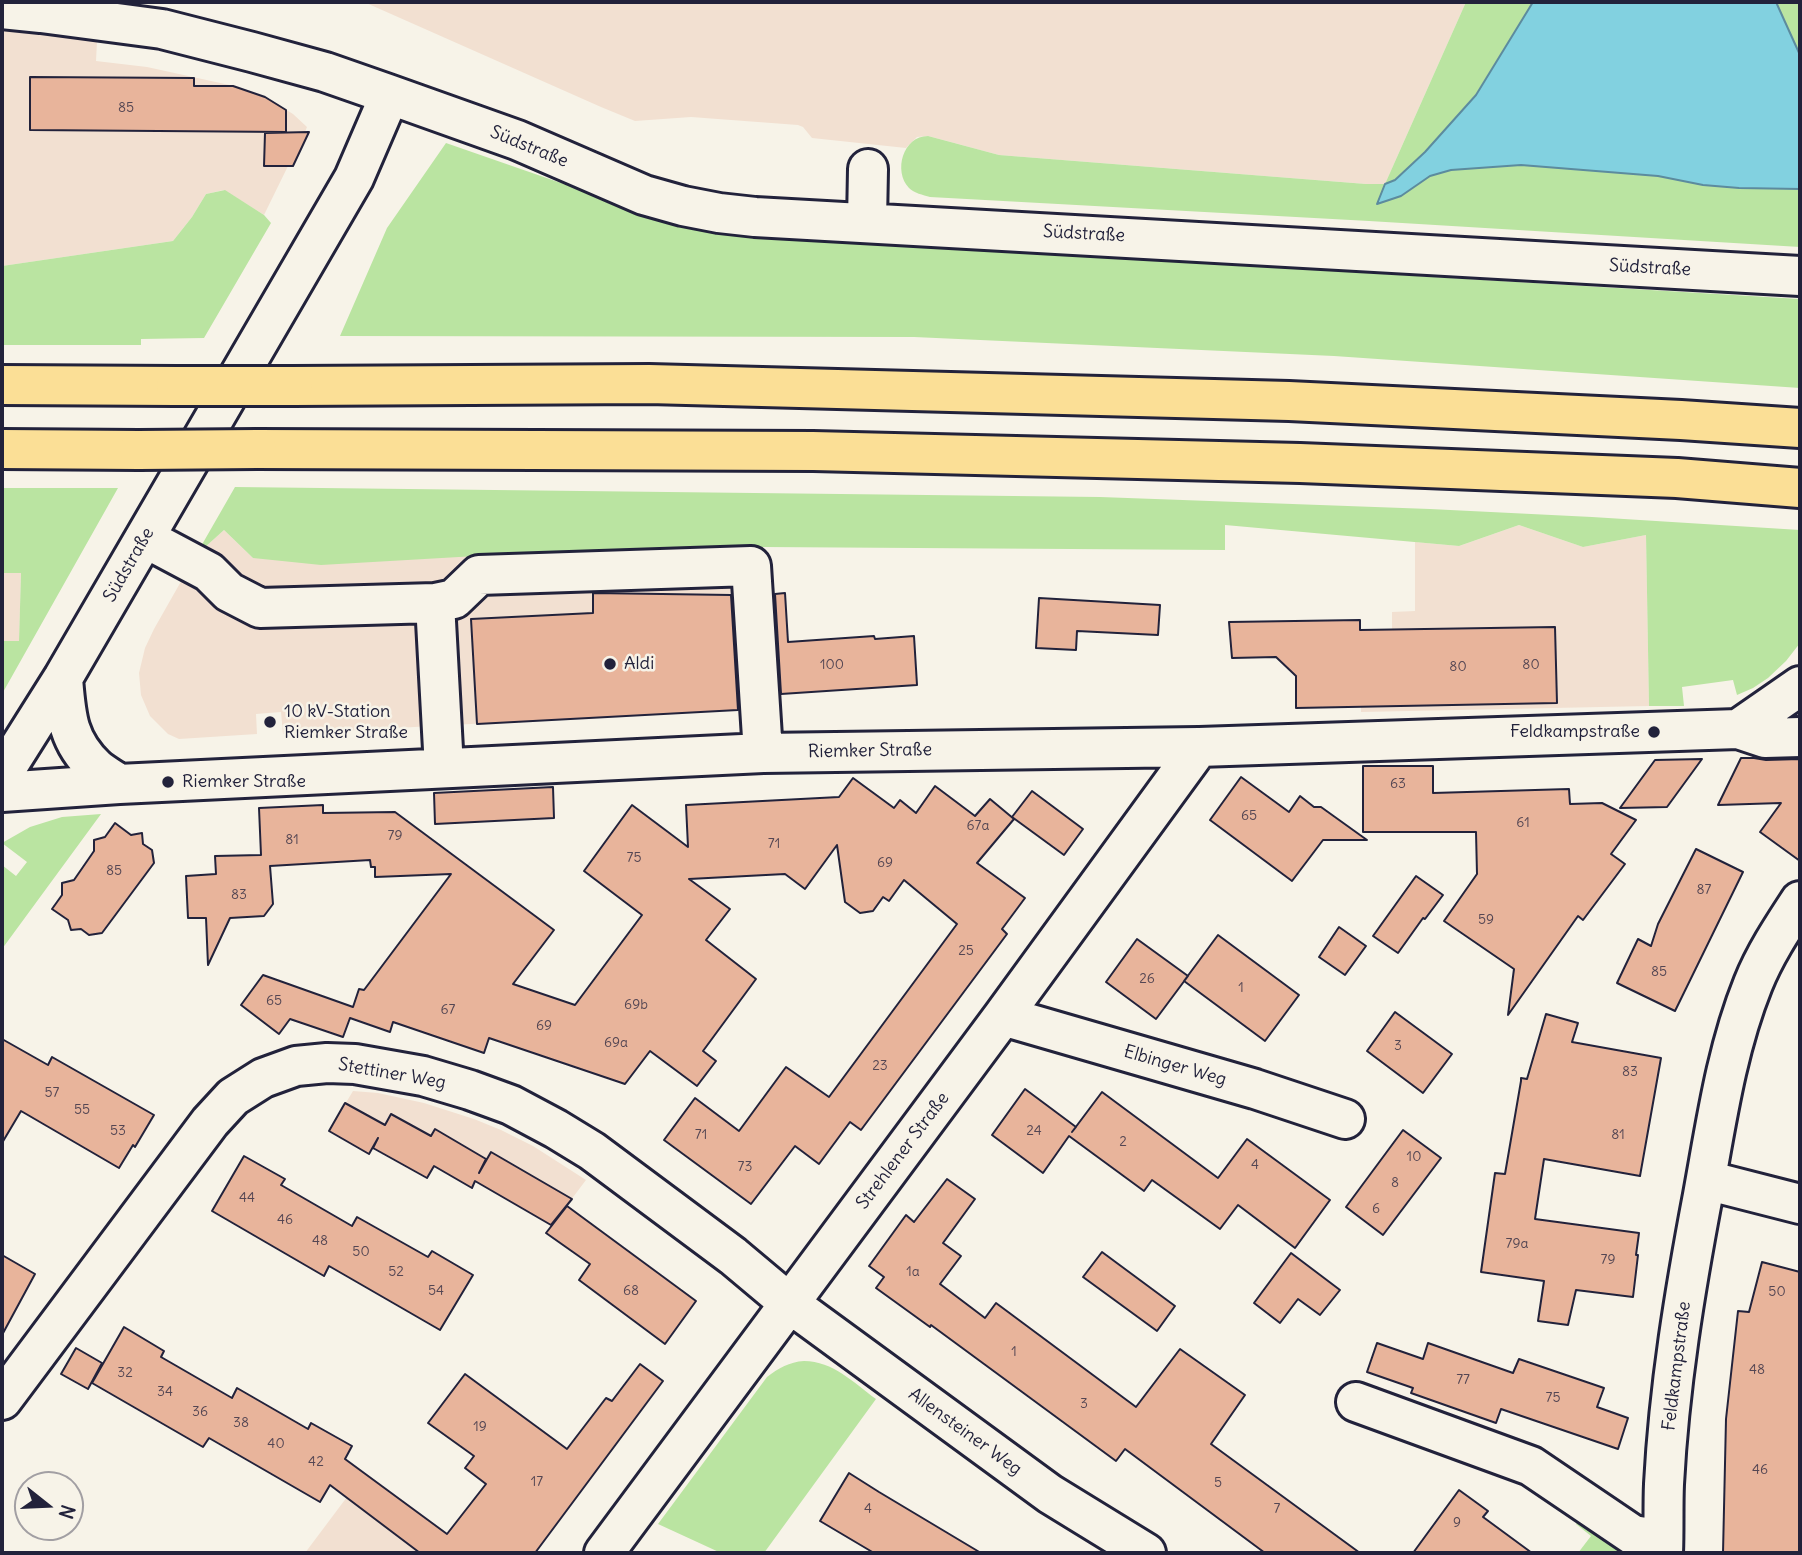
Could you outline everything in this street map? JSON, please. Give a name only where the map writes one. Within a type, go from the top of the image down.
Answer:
[{"type":"highway","points":[[2,385],[649,384],[1289,401],[1800,428]]},
{"type":"highway","points":[[2,449],[813,451],[1286,463],[1677,478],[1800,488]]},
{"type":"street","name":"Südstraße","points":[[2,9],[162,29],[276,58],[388,93],[517,141],[644,195],[719,213],[1800,276]]},
{"type":"street","name":"Südstraße","points":[[2,775],[63,678],[354,178],[388,93]]},
{"type":"street","points":[[867,222],[868,169]]},
{"type":"street","points":[[145,538],[209,572],[229,592],[260,608],[435,603],[454,600],[479,575],[751,566],[762,753]]},
{"type":"street","points":[[435,603],[444,768]]},
{"type":"street","points":[[63,678],[66,714],[70,731],[78,746],[96,769],[120,784]]},
{"type":"street","points":[[1738,729],[1800,686]]},
{"type":"street","name":"Riemker Straße","points":[[2,792],[762,753],[1199,747],[1738,729],[1765,738],[1800,737]]},
{"type":"street","name":"Strehlener Straße","points":[[604,1553],[1199,747]]},
{"type":"street","name":"Feldkampstraße","points":[[1663,1547],[1664,1485],[1671,1401],[1688,1277],[1718,1109],[1731,1048],[1753,983],[1779,932],[1800,901]]},
{"type":"street","name":"Elbinger Weg","points":[[1003,1016],[1255,1089],[1345,1119]]},
{"type":"street","name":"Stettiner Weg","points":[[2,1400],[210,1122],[233,1097],[263,1077],[296,1066],[355,1064],[423,1076],[511,1105],[592,1151],[733,1256],[789,1303]]},
{"type":"street","points":[[1706,1180],[1800,1204]]},
{"type":"street","name":"Allensteiner Weg","points":[[789,1303],[1050,1494],[1146,1553]]},
{"type":"street","points":[[1356,1402],[1531,1466],[1633,1535],[1663,1547]]},
{"type":"shaded area","points":[[2,2],[99,2],[96,61],[147,67],[234,86],[265,97],[293,114],[307,127],[305,132],[309,132],[293,166],[288,166],[264,215],[224,190],[206,194],[173,241],[2,266]]},
{"type":"shaded area","points":[[364,2],[1466,2],[1385,184],[1366,184],[999,155],[928,136],[917,137],[906,148],[812,138],[798,125],[691,117],[635,121]]},
{"type":"shaded area","points":[[1519,525],[1583,547],[1646,535],[1649,706],[1361,712],[1360,630],[1392,630],[1392,612],[1415,611],[1415,542],[1459,546]]},
{"type":"shaded area","points":[[224,530],[253,558],[763,547],[772,708],[283,734],[281,712],[256,714],[257,734],[179,739],[168,734],[150,716],[141,695],[139,673],[145,648],[154,629],[200,548],[203,549]]},
{"type":"shaded area","points":[[2,573],[21,573],[19,642],[2,641]]},
{"type":"shaded area","points":[[353,1091],[378,1093],[424,1103],[474,1119],[533,1146],[586,1180],[552,1225],[476,1181],[472,1188],[419,1158],[376,1142],[369,1154],[329,1131]]},
{"type":"shaded area","points":[[365,1473],[473,1553],[305,1553]]},
{"type":"green space","points":[[1466,2],[1533,2],[1476,94],[1425,152],[1394,180],[1422,180],[1451,170],[1521,165],[1658,176],[1703,185],[1800,189],[1800,247],[930,197],[913,191],[904,181],[901,164],[907,148],[919,138],[928,136],[999,155],[1385,184]]},
{"type":"green space","points":[[1776,2],[1800,2],[1800,55]]},
{"type":"green space","points":[[446,143],[653,215],[768,237],[1800,299],[1800,388],[1334,356],[914,337],[340,336],[387,228]]},
{"type":"green space","points":[[225,190],[264,215],[271,223],[204,338],[141,339],[141,345],[2,345],[2,266],[173,241],[206,194]]},
{"type":"green space","points":[[235,487],[1100,497],[1430,509],[1800,530],[1800,643],[1768,678],[1737,695],[1733,680],[1682,687],[1684,706],[1649,706],[1646,535],[1583,547],[1519,525],[1459,546],[1225,525],[1225,550],[763,547],[528,553],[321,565],[253,558],[224,530],[203,549],[200,548]]},
{"type":"green space","points":[[2,488],[118,488],[2,694],[2,641],[19,641],[21,573],[2,573]]},
{"type":"green space","points":[[101,814],[2,949],[2,865],[16,876],[27,862],[2,843],[30,827],[62,817]]},
{"type":"green space","points":[[804,1361],[834,1369],[876,1399],[764,1553],[721,1553],[658,1524],[767,1377],[784,1366]]},
{"type":"green space","points":[[1580,1518],[1628,1553],[1578,1553],[1591,1536],[1576,1524]]},
{"type":"water","points":[[1533,2],[1776,2],[1800,55],[1800,189],[1703,185],[1658,176],[1521,165],[1451,170],[1430,176],[1401,196],[1377,204],[1385,184],[1395,180],[1425,152],[1476,95]]},
{"type":"building","points":[[30,77],[194,78],[194,86],[233,86],[265,97],[286,110],[286,132],[30,130]]},
{"type":"building","points":[[309,132],[293,166],[264,166],[265,133]]},
{"type":"building","name":"Aldi","points":[[593,593],[731,595],[738,710],[477,724],[471,619],[593,613]]},
{"type":"building","points":[[785,593],[788,642],[914,636],[917,685],[781,694],[775,594]]},
{"type":"building","points":[[1039,598],[1160,605],[1158,635],[1077,631],[1076,650],[1036,648]]},
{"type":"building","points":[[1360,620],[1360,630],[1555,627],[1557,703],[1296,708],[1296,676],[1276,657],[1232,658],[1229,622]]},
{"type":"building","points":[[1741,758],[1800,759],[1800,861],[1760,832],[1781,803],[1718,805]]},
{"type":"building","points":[[1702,759],[1667,807],[1620,808],[1655,760]]},
{"type":"building","points":[[1363,766],[1433,766],[1433,793],[1569,789],[1570,804],[1602,803],[1636,820],[1611,854],[1625,864],[1583,920],[1578,916],[1508,1015],[1514,969],[1444,921],[1477,874],[1476,832],[1363,832]]},
{"type":"building","points":[[1241,777],[1289,812],[1300,796],[1314,807],[1321,807],[1367,840],[1323,840],[1292,881],[1210,820]]},
{"type":"building","points":[[853,778],[894,808],[900,800],[916,813],[935,786],[975,816],[990,799],[1014,819],[977,863],[1025,898],[1002,929],[1007,934],[861,1130],[850,1122],[819,1164],[795,1146],[751,1204],[664,1140],[695,1098],[739,1131],[786,1067],[829,1097],[957,924],[904,880],[889,901],[883,897],[873,911],[860,913],[845,902],[837,845],[805,889],[785,874],[689,879],[730,909],[706,940],[756,979],[703,1051],[716,1061],[697,1086],[650,1051],[625,1084],[489,1038],[484,1053],[393,1022],[390,1032],[350,1018],[343,1037],[290,1019],[279,1034],[241,1005],[263,975],[353,1007],[359,989],[364,990],[451,874],[375,877],[375,867],[371,867],[370,860],[270,866],[273,904],[264,916],[230,918],[208,965],[206,918],[188,918],[186,876],[216,874],[215,856],[261,855],[259,808],[323,805],[323,813],[395,812],[554,930],[513,984],[575,1005],[642,915],[584,871],[632,805],[688,847],[686,805],[839,797]]},
{"type":"building","points":[[553,787],[554,818],[435,824],[434,793]]},
{"type":"building","points":[[1032,791],[1083,829],[1064,855],[1012,817]]},
{"type":"building","points":[[115,823],[131,835],[142,833],[143,844],[152,850],[154,863],[102,933],[89,935],[81,929],[71,930],[68,920],[52,909],[62,895],[62,883],[74,880],[94,851],[94,840],[105,837]]},
{"type":"building","points":[[1696,849],[1743,872],[1675,1011],[1617,983],[1638,939],[1651,946],[1658,924]]},
{"type":"building","points":[[1416,876],[1443,895],[1398,953],[1373,936]]},
{"type":"building","points":[[1339,927],[1366,946],[1345,975],[1319,957]]},
{"type":"building","points":[[1218,935],[1299,995],[1265,1041],[1184,981]]},
{"type":"building","points":[[1137,939],[1188,976],[1156,1019],[1106,982]]},
{"type":"building","points":[[1395,1012],[1452,1054],[1423,1093],[1367,1051]]},
{"type":"building","points":[[1546,1014],[1578,1023],[1572,1042],[1661,1058],[1640,1176],[1544,1159],[1535,1219],[1639,1233],[1633,1297],[1576,1290],[1568,1325],[1538,1321],[1544,1281],[1481,1272],[1495,1173],[1505,1174],[1521,1078],[1527,1079]]},
{"type":"building","points":[[2,1039],[48,1065],[52,1057],[154,1115],[119,1168],[21,1111],[2,1143]]},
{"type":"building","points":[[1025,1089],[1076,1127],[1102,1092],[1218,1178],[1247,1139],[1330,1200],[1295,1248],[1238,1205],[1220,1229],[1152,1180],[1144,1191],[1069,1136],[1043,1173],[992,1135]]},
{"type":"building","points":[[345,1103],[385,1125],[391,1114],[431,1136],[435,1129],[486,1159],[479,1173],[491,1152],[572,1199],[551,1225],[475,1181],[472,1188],[434,1166],[427,1178],[373,1148],[378,1138],[369,1154],[329,1131]]},
{"type":"building","points":[[1403,1130],[1441,1158],[1383,1235],[1346,1207]]},
{"type":"building","points":[[244,1156],[285,1179],[281,1185],[352,1226],[357,1217],[428,1257],[432,1251],[473,1275],[440,1330],[329,1266],[324,1276],[212,1211]]},
{"type":"building","points":[[947,1179],[975,1199],[943,1243],[961,1256],[940,1284],[985,1318],[996,1303],[1136,1407],[1180,1349],[1245,1395],[1211,1444],[1360,1553],[1265,1553],[1125,1449],[1116,1461],[931,1325],[930,1327],[876,1288],[884,1277],[869,1266],[906,1215],[914,1222]]},
{"type":"building","points":[[567,1206],[696,1301],[665,1344],[579,1280],[590,1264],[546,1233]]},
{"type":"building","points":[[1102,1252],[1175,1306],[1157,1331],[1083,1277]]},
{"type":"building","points":[[1291,1253],[1340,1290],[1320,1315],[1298,1299],[1280,1323],[1254,1303]]},
{"type":"building","points":[[2,1255],[35,1274],[2,1335]]},
{"type":"building","points":[[1762,1262],[1800,1272],[1800,1553],[1723,1553],[1726,1419],[1738,1311],[1749,1312]]},
{"type":"building","points":[[124,1327],[164,1351],[161,1357],[232,1398],[237,1388],[308,1429],[311,1423],[352,1446],[345,1459],[447,1534],[486,1484],[465,1468],[474,1456],[428,1423],[465,1374],[567,1449],[606,1398],[612,1401],[640,1364],[663,1381],[535,1553],[420,1553],[330,1485],[320,1502],[209,1438],[203,1447],[92,1383]]},
{"type":"building","points":[[1377,1343],[1423,1359],[1428,1343],[1513,1373],[1519,1359],[1604,1388],[1597,1407],[1628,1418],[1618,1449],[1501,1409],[1496,1423],[1411,1393],[1413,1388],[1367,1372]]},
{"type":"building","points":[[76,1348],[102,1363],[88,1389],[61,1374]]},
{"type":"building","points":[[849,1473],[981,1553],[874,1553],[820,1521]]},
{"type":"building","points":[[1459,1490],[1488,1511],[1483,1517],[1532,1553],[1413,1553]]},
{"type":"place","name":"Aldi","points":[[610,664]]},
{"type":"place","name":"10 kV-Station Riemker Straße","points":[[270,722]]},
{"type":"place","name":"Feldkampstraße","points":[[1654,732]]},
{"type":"place","name":"Riemker Straße","points":[[168,782]]}]
